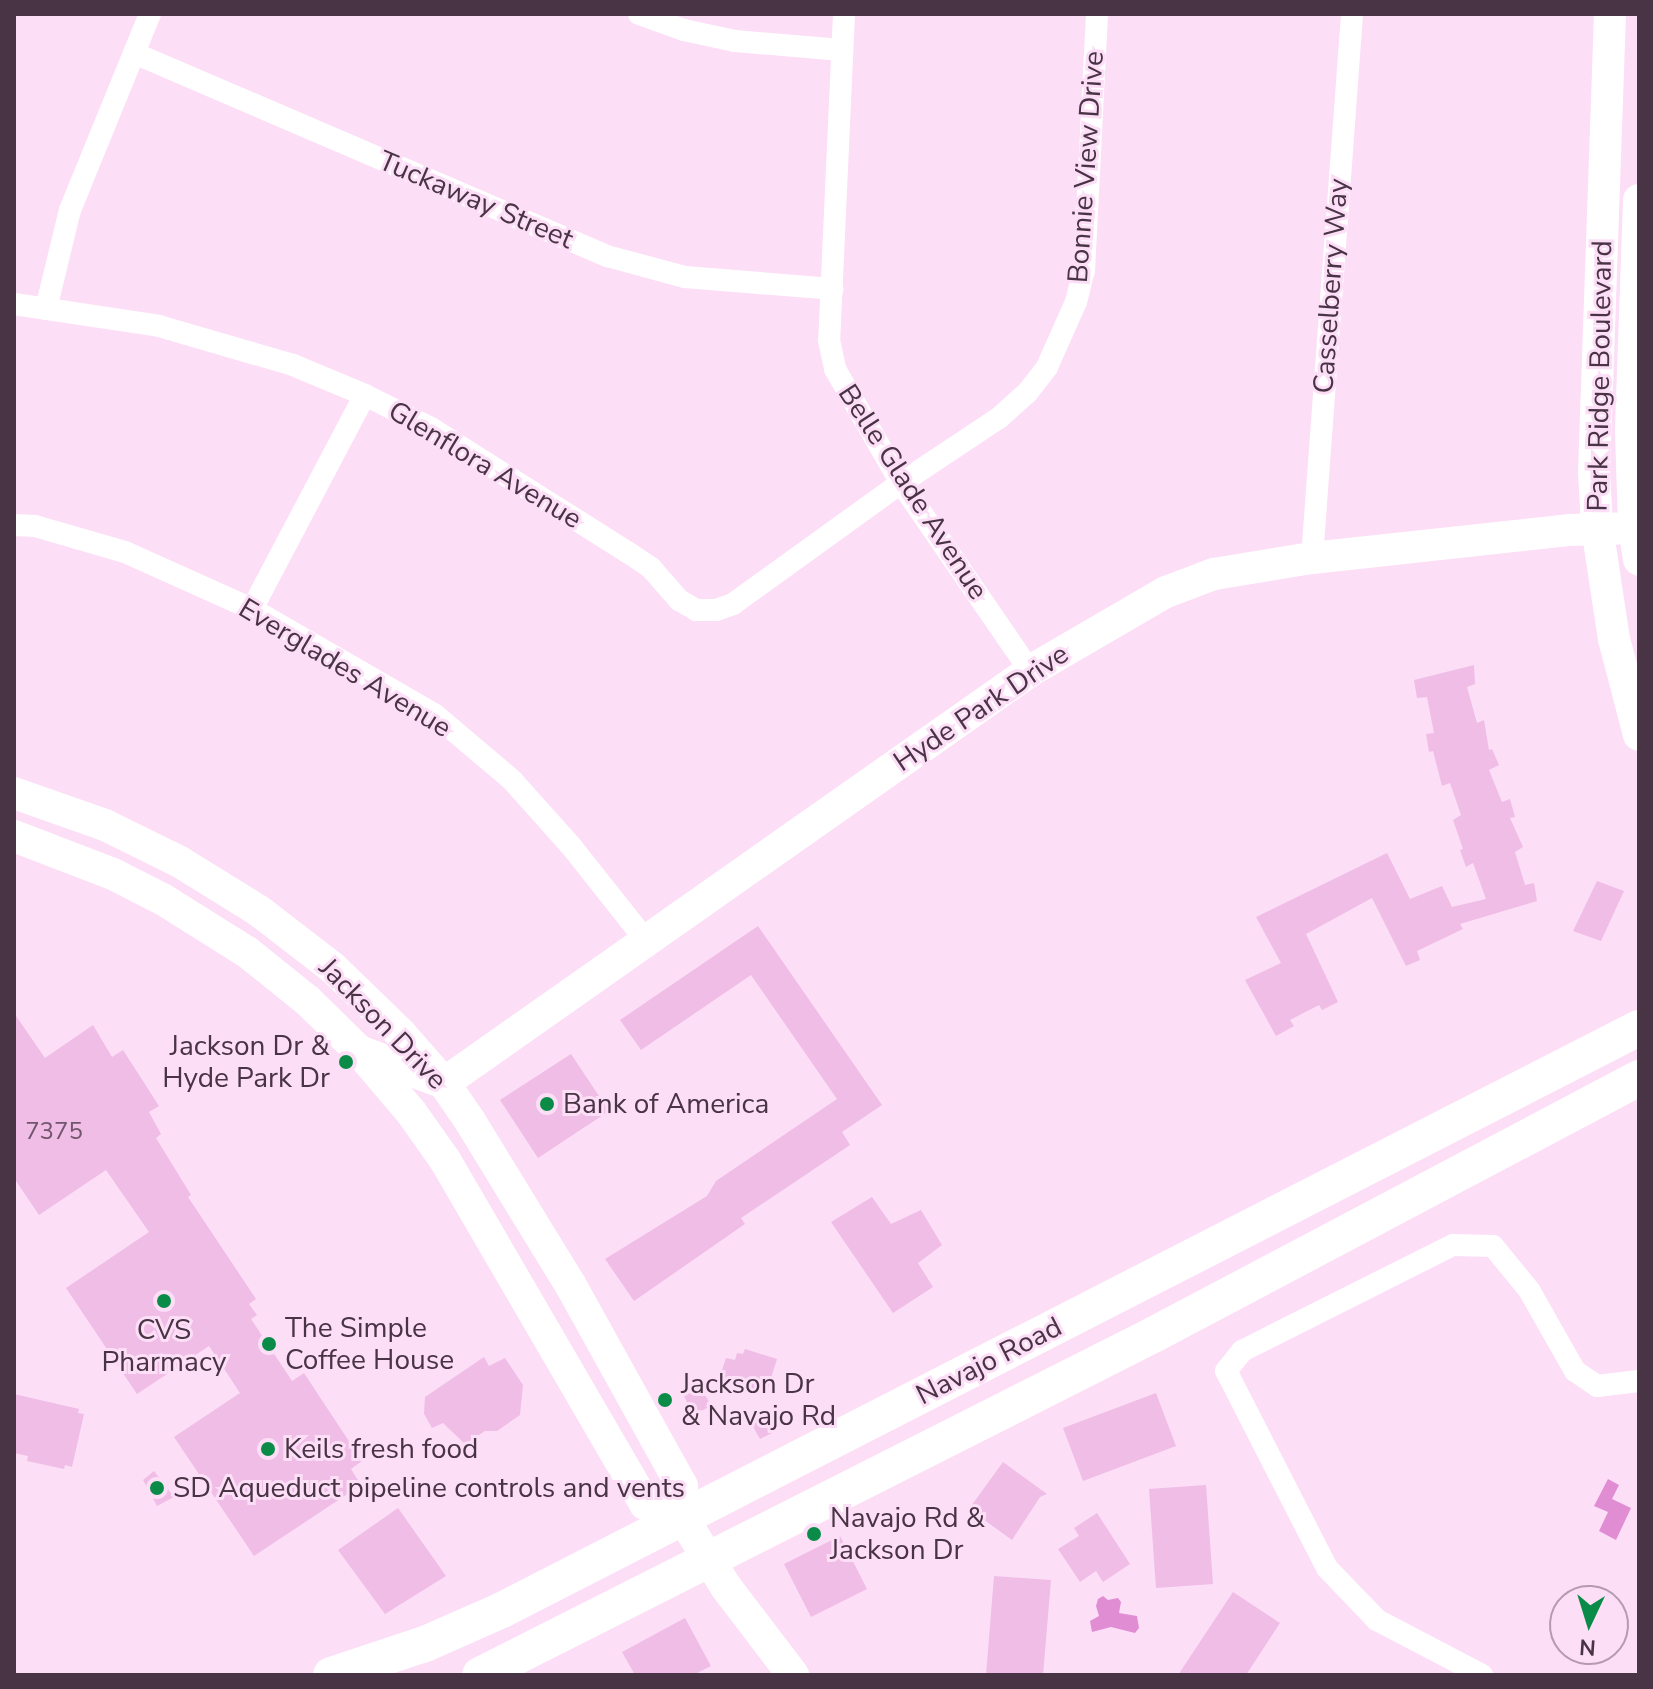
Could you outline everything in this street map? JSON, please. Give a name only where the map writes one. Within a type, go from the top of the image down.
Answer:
[{"type":"main road","name":"Park Ridge Boulevard","points":[[1610,14],[1594,449],[1597,527],[1614,639],[1639,735]]},
{"type":"main road","name":"Park Ridge Boulevard","points":[[1639,200],[1631,431],[1634,528],[1639,560]]},
{"type":"main road","name":"Hyde Park Drive","points":[[444,1083],[1030,671],[1166,592],[1214,574],[1312,558],[1597,527],[1634,528]]},
{"type":"main road","name":"Jackson Drive","points":[[14,793],[105,825],[180,862],[259,911],[333,968],[401,1034],[444,1083],[470,1121],[570,1284],[682,1486],[682,1517],[709,1560],[793,1675]]},
{"type":"main road","name":"Jackson Drive","points":[[14,836],[113,874],[164,900],[247,952],[307,1000],[359,1051],[411,1112],[469,1200],[525,1303],[645,1504],[682,1517]]},
{"type":"main road","name":"Navajo Road","points":[[331,1675],[425,1644],[489,1616],[1639,1028]]},
{"type":"main road","points":[[359,1051],[444,1083]]},
{"type":"main road","name":"Navajo Road","points":[[480,1675],[1153,1335],[1639,1078]]},
{"type":"main road","points":[[411,1112],[470,1121]]},
{"type":"street","points":[[46,309],[70,210],[150,14]]},
{"type":"street","points":[[639,14],[684,30],[735,41],[842,50]]},
{"type":"street","name":"Belle Glade Avenue","points":[[844,14],[829,340],[835,369],[901,483],[1030,671]]},
{"type":"street","name":"Bonnie View Drive","points":[[901,483],[999,418],[1027,393],[1061,339],[1084,271],[1097,14]]},
{"type":"street","name":"Casselberry Way","points":[[1312,558],[1352,14]]},
{"type":"street","name":"Tuckaway Street","points":[[134,53],[607,256],[685,277],[833,289]]},
{"type":"street","name":"Glenflora Avenue","points":[[14,304],[159,326],[293,365],[365,395],[431,428],[629,553],[651,568],[679,600],[696,610],[716,610],[733,604],[901,483]]},
{"type":"street","points":[[252,609],[365,395]]},
{"type":"street","name":"Everglades Avenue","points":[[14,525],[35,526],[125,552],[252,609],[434,714],[512,780],[571,846],[647,942]]},
{"type":"street","points":[[1482,1675],[1377,1620],[1327,1568],[1226,1371],[1242,1351],[1453,1245],[1493,1246],[1529,1290],[1575,1371],[1597,1386],[1639,1381]]},
{"type":"shaded area","points":[[1608,1479],[1619,1485],[1612,1499],[1631,1508],[1616,1540],[1599,1531],[1608,1512],[1594,1506]]},
{"type":"shaded area","points":[[1103,1596],[1108,1600],[1118,1598],[1121,1602],[1119,1613],[1137,1616],[1139,1628],[1135,1633],[1111,1627],[1092,1632],[1090,1621],[1099,1616],[1096,1606]]},
{"type":"building","points":[[1474,665],[1475,684],[1467,687],[1477,723],[1484,720],[1489,750],[1492,749],[1499,765],[1489,770],[1502,802],[1510,799],[1515,817],[1510,818],[1523,847],[1515,852],[1525,885],[1534,883],[1537,901],[1460,924],[1463,929],[1417,951],[1420,960],[1406,966],[1372,898],[1306,934],[1338,1002],[1322,1010],[1319,1005],[1290,1020],[1294,1026],[1276,1036],[1245,980],[1281,963],[1256,917],[1387,853],[1410,899],[1442,886],[1452,907],[1486,899],[1473,863],[1466,867],[1460,850],[1463,849],[1453,820],[1461,815],[1450,783],[1442,786],[1433,751],[1429,752],[1426,734],[1434,733],[1427,697],[1417,698],[1414,680]]},
{"type":"building","points":[[1597,881],[1624,891],[1601,941],[1573,931]]},
{"type":"building","points":[[758,926],[882,1105],[842,1132],[850,1145],[741,1218],[745,1224],[634,1301],[605,1259],[707,1196],[716,1181],[837,1099],[751,975],[641,1050],[620,1020]]},
{"type":"building","points":[[14,1013],[45,1058],[93,1025],[112,1057],[123,1050],[159,1106],[149,1112],[161,1134],[156,1138],[191,1195],[188,1197],[256,1299],[249,1304],[257,1315],[251,1319],[292,1381],[304,1373],[362,1461],[351,1469],[361,1485],[254,1556],[174,1437],[240,1393],[209,1346],[137,1394],[66,1288],[149,1232],[106,1170],[39,1215],[14,1178]]},
{"type":"building","points":[[571,1054],[609,1111],[538,1158],[500,1100]]},
{"type":"building","points":[[872,1197],[891,1224],[921,1210],[942,1245],[918,1263],[933,1287],[893,1313],[831,1222]]},
{"type":"building","points":[[745,1349],[777,1359],[766,1394],[720,1376],[726,1358],[735,1360],[737,1353],[743,1354]]},
{"type":"building","points":[[484,1357],[489,1366],[505,1358],[523,1385],[520,1415],[497,1431],[485,1431],[465,1444],[443,1423],[432,1428],[424,1414],[425,1397]]},
{"type":"building","points":[[701,1387],[711,1406],[693,1415],[684,1396]]},
{"type":"building","points":[[1156,1393],[1176,1446],[1083,1481],[1063,1428]]},
{"type":"building","points":[[14,1394],[79,1409],[78,1413],[84,1414],[72,1467],[65,1465],[64,1469],[27,1461],[28,1456],[14,1453]]},
{"type":"building","points":[[768,1413],[776,1431],[760,1439],[750,1421]]},
{"type":"building","points":[[1003,1462],[1047,1494],[1040,1497],[1012,1540],[969,1509]]},
{"type":"building","name":"SD Aqueduct pipeline controls and vents","points":[[154,1471],[174,1497],[157,1506],[143,1480]]},
{"type":"building","points":[[1206,1485],[1213,1584],[1156,1588],[1149,1489]]},
{"type":"building","points":[[398,1508],[446,1576],[385,1614],[338,1550]]},
{"type":"building","points":[[1097,1513],[1130,1564],[1103,1582],[1096,1571],[1080,1582],[1058,1549],[1079,1536],[1074,1528]]},
{"type":"building","points":[[840,1536],[867,1589],[811,1617],[784,1564]]},
{"type":"building","points":[[994,1576],[1051,1580],[1043,1675],[986,1675]]},
{"type":"building","points":[[1233,1592],[1280,1623],[1246,1675],[1178,1675]]},
{"type":"building","points":[[685,1618],[711,1666],[693,1675],[635,1675],[622,1652]]},
{"type":"place","name":"Jackson Dr & Hyde Park Dr","points":[[346,1062]]},
{"type":"place","name":"Bank of America","points":[[547,1104]]},
{"type":"place","name":"CVS Pharmacy","points":[[164,1301]]},
{"type":"place","name":"The Simple Coffee House","points":[[269,1344]]},
{"type":"place","name":"Jackson Dr & Navajo Rd","points":[[665,1400]]},
{"type":"place","name":"Keils fresh food","points":[[268,1449]]},
{"type":"place","name":"SD Aqueduct pipeline controls and vents","points":[[157,1488]]},
{"type":"place","name":"Navajo Rd & Jackson Dr","points":[[814,1534]]}]
